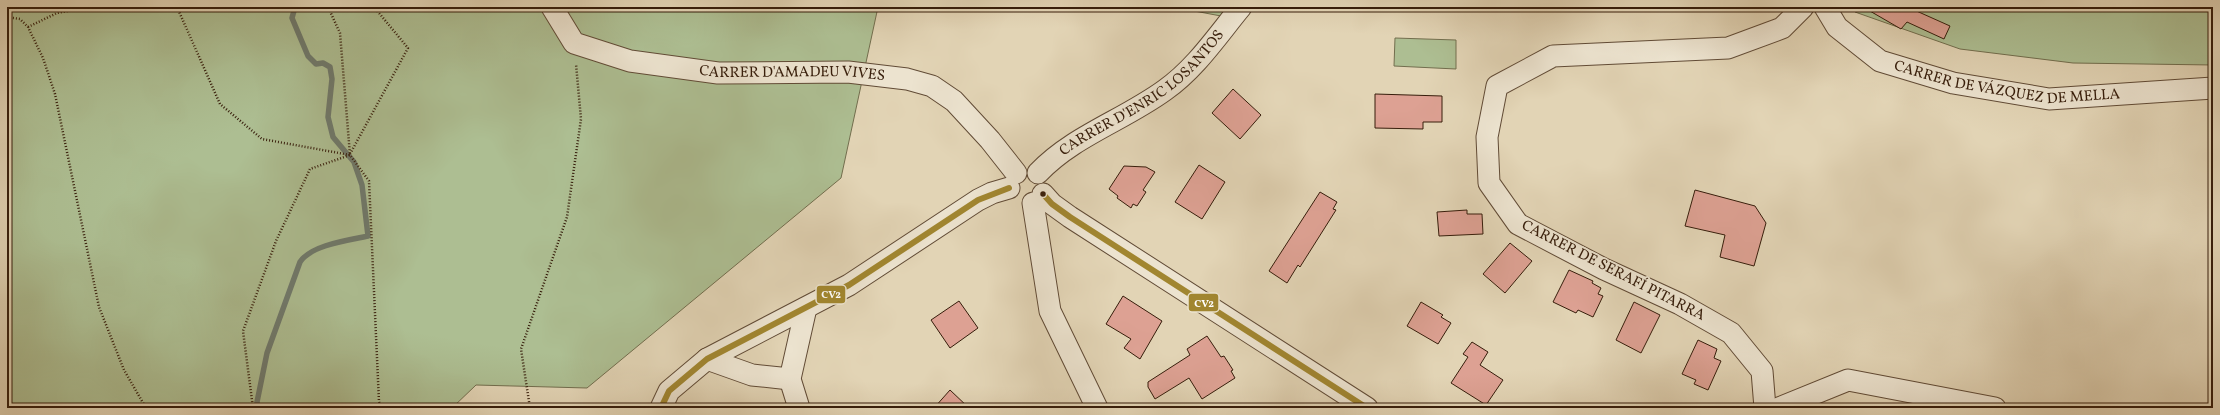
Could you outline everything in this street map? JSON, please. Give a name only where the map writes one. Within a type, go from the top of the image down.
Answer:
[{"type":"street","points":[[552,7],[574,43]]},
{"type":"street","name":"CARRER D'ENRIC LOSANTOS","points":[[1038,173],[1049,161],[1065,150],[1165,91],[1196,63],[1241,7]]},
{"type":"street","name":"CARRER DE SERAFÍ PITARRA","points":[[1765,408],[1762,371],[1731,333],[1680,304],[1604,269],[1518,224],[1489,183],[1487,137],[1497,86],[1553,56],[1728,48],[1782,28],[1803,7]]},
{"type":"street","name":"CARRER DE VÁZQUEZ DE MELLA","points":[[1825,7],[1836,27],[1880,61],[1953,83],[2049,99],[2213,88]]},
{"type":"street","name":"CARRER D'AMADEU VIVES","points":[[574,43],[630,62],[718,73],[848,72],[907,79],[932,86],[954,101],[990,140],[1013,181]]},
{"type":"street","points":[[667,402],[707,359],[849,285],[978,200],[1013,181],[1027,169],[1038,173],[1043,180],[1038,199],[1050,311],[1097,408]]},
{"type":"street","points":[[1013,181],[1016,200],[1024,204],[1038,199],[1052,204],[1368,408]]},
{"type":"street","points":[[799,408],[790,379],[806,308]]},
{"type":"street","points":[[707,359],[752,375],[790,379]]},
{"type":"street","points":[[1779,408],[1848,380],[1995,408]]},
{"type":"path","points":[[28,27],[57,13],[89,7]]},
{"type":"path","points":[[177,7],[220,104],[262,140],[350,155]]},
{"type":"path","points":[[328,7],[340,33],[350,155],[369,182],[379,402],[382,408]]},
{"type":"path","points":[[253,408],[243,331],[276,241],[310,169],[350,155],[408,48],[374,7]]},
{"type":"path","points":[[7,17],[20,19],[28,27],[43,58],[55,94],[98,308],[124,370],[146,408]]},
{"type":"path","points":[[530,408],[521,349],[567,217],[581,119],[574,43]]},
{"type":"green space","points":[[7,7],[878,7],[841,178],[587,388],[476,385],[452,408],[7,408]]},
{"type":"green space","points":[[1173,7],[1228,7],[1221,16]]},
{"type":"green space","points":[[1855,7],[2213,7],[2213,65],[2073,63],[1960,49],[1855,12]]},
{"type":"green space","points":[[1395,38],[1456,40],[1456,69],[1394,66]]},
{"type":"building","points":[[1863,7],[1913,7],[1912,9],[1950,26],[1944,39],[1907,22],[1901,29]]},
{"type":"building","points":[[1233,89],[1261,115],[1240,139],[1212,113]]},
{"type":"building","points":[[1375,94],[1442,96],[1442,122],[1423,122],[1423,129],[1375,128]]},
{"type":"building","points":[[1199,165],[1225,182],[1202,219],[1175,202]]},
{"type":"building","points":[[1124,166],[1146,167],[1155,172],[1143,190],[1146,192],[1137,206],[1133,204],[1131,208],[1117,198],[1118,196],[1109,189]]},
{"type":"building","points":[[1695,190],[1755,206],[1766,223],[1754,266],[1720,257],[1725,235],[1685,226]]},
{"type":"building","points":[[1320,192],[1337,202],[1333,209],[1336,210],[1300,267],[1298,265],[1287,283],[1269,271]]},
{"type":"building","points":[[1467,210],[1467,214],[1482,214],[1483,234],[1439,236],[1437,212]]},
{"type":"building","points":[[1510,243],[1532,261],[1505,293],[1483,274]]},
{"type":"building","points":[[1569,270],[1593,281],[1592,283],[1601,288],[1598,294],[1603,296],[1593,317],[1578,310],[1576,313],[1553,302]]},
{"type":"building","points":[[1123,296],[1162,321],[1140,359],[1124,348],[1131,339],[1106,324]]},
{"type":"building","points":[[959,301],[978,328],[950,348],[931,320]]},
{"type":"building","points":[[1421,302],[1443,315],[1441,317],[1451,323],[1438,344],[1407,326]]},
{"type":"building","points":[[1634,302],[1660,315],[1641,353],[1616,340]]},
{"type":"building","points":[[1207,336],[1221,357],[1224,356],[1233,370],[1231,371],[1235,378],[1202,399],[1189,378],[1155,399],[1148,387],[1148,382],[1190,355],[1187,349]]},
{"type":"building","points":[[1698,340],[1717,349],[1714,358],[1721,361],[1708,390],[1694,384],[1696,380],[1682,374]]},
{"type":"building","points":[[1472,342],[1488,352],[1480,365],[1503,380],[1486,405],[1451,383],[1468,357],[1463,354]]},
{"type":"building","points":[[950,390],[969,408],[934,408]]},
{"type":"waterway","points":[[258,408],[257,402],[267,353],[300,262],[305,256],[321,247],[368,236],[362,185],[354,162],[333,137],[328,117],[332,79],[330,67],[323,63],[316,64],[308,56],[292,18],[295,7]]},
{"type":"transit line","name":"CV2","points":[[661,408],[669,391],[707,359],[849,285],[978,200],[1009,188]]},
{"type":"transit line","name":"CV2","points":[[1043,194],[1052,204],[1070,217],[1367,408]]}]
